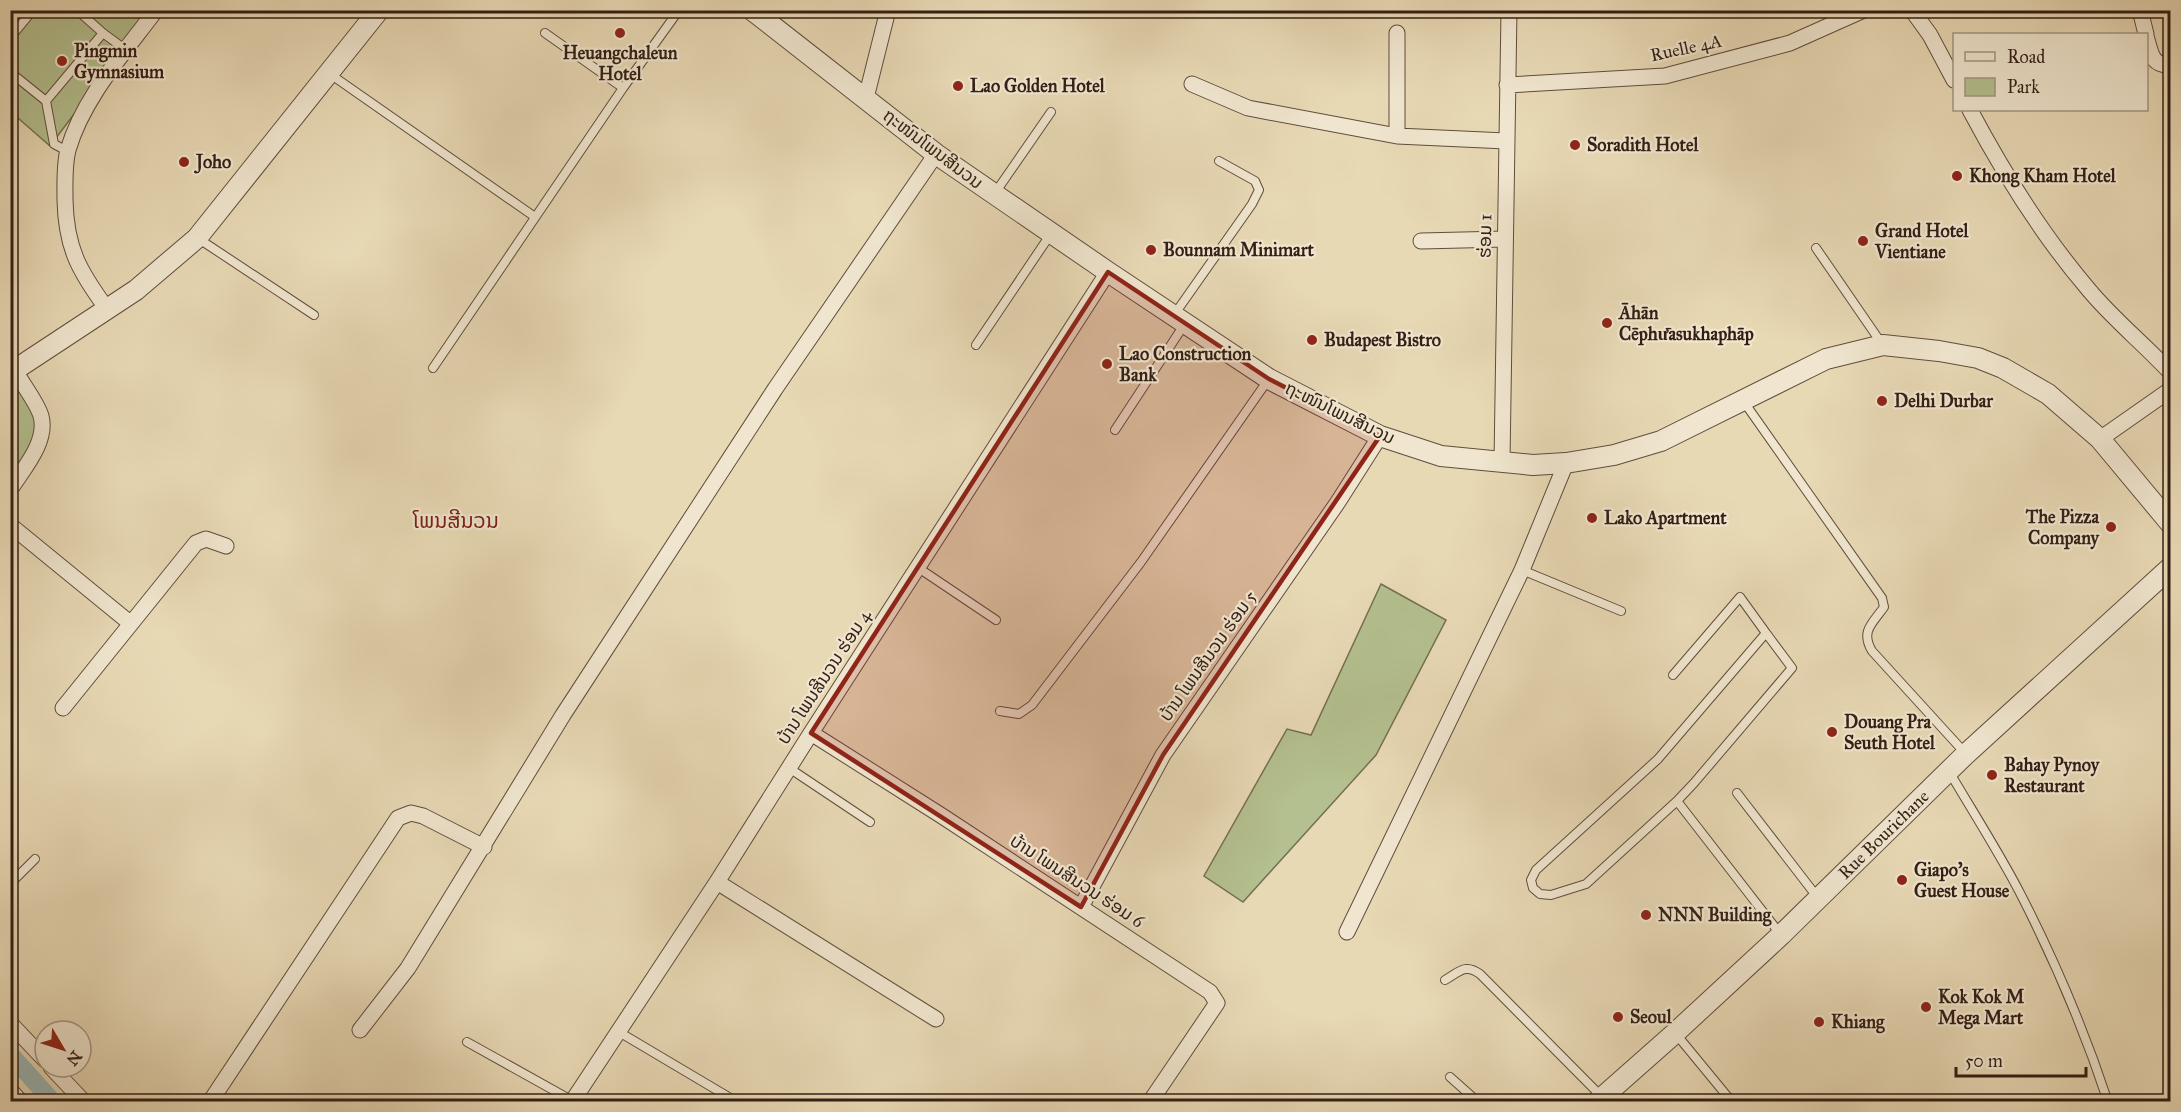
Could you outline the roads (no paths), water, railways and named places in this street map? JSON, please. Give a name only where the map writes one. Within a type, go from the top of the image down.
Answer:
[{"type":"street","points":[[107,309],[85,280],[71,247],[66,216],[65,183],[68,152],[78,122],[94,94],[156,10]]},
{"type":"street","points":[[10,490],[37,446],[42,429],[41,416],[12,369],[107,309],[151,278],[197,238],[379,10]]},
{"type":"street","name":"ຖະໜົນໂພນສີນວນ","points":[[752,10],[936,154],[1107,272],[1269,379],[1380,436],[1441,456],[1533,465],[1566,463],[1614,455],[1661,441],[1826,359],[1883,345],[1939,351],[1978,358],[2003,368],[2048,394],[2100,440],[2170,523]]},
{"type":"street","points":[[866,98],[888,10]]},
{"type":"street","name":"ຮ່ອມ 1","points":[[1502,462],[1509,10]]},
{"type":"street","name":"Ruelle 4A","points":[[1507,85],[1665,76],[1790,43],[1864,10]]},
{"type":"street","points":[[1912,10],[1930,34],[1953,78]]},
{"type":"street","points":[[2140,10],[2146,33]]},
{"type":"street","points":[[1397,33],[1397,136]]},
{"type":"street","points":[[2148,43],[2156,62],[2161,66],[2170,65]]},
{"type":"street","points":[[1192,84],[1248,108],[1397,136],[1506,141]]},
{"type":"street","points":[[1971,111],[1998,163],[2043,231],[2090,292],[2170,372]]},
{"type":"street","points":[[360,1030],[408,968],[484,848],[563,715],[775,389],[936,154]]},
{"type":"street","points":[[1420,241],[1504,239]]},
{"type":"street","name":"ບ້ານ ໂພນສີນວນ ຮ່ອມ 4","points":[[573,1101],[717,882],[1107,272]]},
{"type":"street","points":[[2100,440],[2170,390]]},
{"type":"street","name":"ບ້ານ ໂພນສີນວນ ຮ່ອມ 5","points":[[1081,907],[1163,755],[1380,436]]},
{"type":"street","points":[[1347,932],[1522,570],[1566,463]]},
{"type":"street","points":[[10,525],[130,623]]},
{"type":"street","points":[[63,708],[196,543],[206,539],[226,546]]},
{"type":"street","name":"Rue Bourichane","points":[[1599,1099],[1675,1033],[1781,935],[1966,754],[2170,568]]},
{"type":"street","name":"ບ້ານ ໂພນສີນວນ ຮ່ອມ 6","points":[[811,733],[1210,992],[1217,1003],[1150,1101]]},
{"type":"street","points":[[210,1101],[398,818],[411,813],[423,816],[484,848]]},
{"type":"street","points":[[717,882],[936,1019]]},
{"type":"street","points":[[10,1023],[33,1047]]},
{"type":"street","points":[[63,1079],[84,1101]]},
{"type":"street","points":[[10,1090],[21,1101]]},
{"type":"lane","points":[[10,38],[33,10]]},
{"type":"lane","points":[[77,10],[126,50]]},
{"type":"lane","points":[[433,368],[623,88],[679,10]]},
{"type":"lane","points":[[46,101],[103,33]]},
{"type":"lane","points":[[545,33],[623,88]]},
{"type":"lane","points":[[10,72],[46,101],[54,144],[68,152]]},
{"type":"lane","points":[[328,73],[535,217]]},
{"type":"lane","points":[[994,194],[1051,112]]},
{"type":"lane","points":[[1115,430],[1259,190],[1255,181],[1219,161]]},
{"type":"lane","points":[[976,345],[1051,233]]},
{"type":"lane","points":[[197,238],[314,315]]},
{"type":"lane","points":[[1816,248],[1883,345]]},
{"type":"lane","points":[[1000,711],[1019,714],[1032,705],[1141,562],[1269,379]]},
{"type":"lane","points":[[1743,401],[1882,598],[1884,607],[1867,632],[1867,641],[1872,651],[1966,754]]},
{"type":"lane","points":[[917,567],[996,621]]},
{"type":"lane","points":[[1522,570],[1621,611]]},
{"type":"lane","points":[[1673,675],[1740,597],[1792,668],[1677,801],[1586,884],[1551,895],[1540,894],[1533,888],[1532,880],[1536,870],[1658,759],[1766,633]]},
{"type":"lane","points":[[789,768],[870,822]]},
{"type":"lane","points":[[1949,771],[2018,890],[2052,960],[2097,1067],[2108,1101]]},
{"type":"lane","points":[[1737,793],[1818,900]]},
{"type":"lane","points":[[1677,801],[1781,935]]},
{"type":"lane","points":[[10,884],[35,859]]},
{"type":"lane","points":[[1444,980],[1464,968],[1472,968],[1480,974],[1599,1099]]},
{"type":"lane","points":[[619,1032],[737,1101]]},
{"type":"lane","points":[[1675,1033],[1732,1101]]},
{"type":"lane","points":[[467,1042],[573,1101]]},
{"type":"lane","points":[[1450,1077],[1478,1101]]},
{"type":"waterway","points":[[10,1054],[53,1102]]},
{"type":"place","name":"Heuangchaleun Hotel","points":[[620,33]]},
{"type":"place","name":"Pingmin Gymnasium","points":[[62,61]]},
{"type":"place","name":"Lao Golden Hotel","points":[[958,86]]},
{"type":"place","name":"Soradith Hotel","points":[[1575,145]]},
{"type":"place","name":"Joho","points":[[184,162]]},
{"type":"place","name":"Khong Kham Hotel","points":[[1957,176]]},
{"type":"place","name":"Grand Hotel Vientiane","points":[[1863,241]]},
{"type":"place","name":"Bounnam Minimart","points":[[1151,250]]},
{"type":"place","name":"Āhān Cēphư̄asukhaphāp","points":[[1607,323]]},
{"type":"place","name":"Budapest Bistro","points":[[1312,340]]},
{"type":"place","name":"Lao Construction Bank","points":[[1107,364]]},
{"type":"place","name":"Delhi Durbar","points":[[1882,401]]},
{"type":"place","name":"Lako Apartment","points":[[1592,518]]},
{"type":"place","name":"The Pizza Company","points":[[2111,527]]},
{"type":"place","name":"Douang Pra Seuth Hotel","points":[[1832,732]]},
{"type":"place","name":"Bahay Pynoy Restaurant","points":[[1992,775]]},
{"type":"place","name":"Giapo's Guest House","points":[[1902,880]]},
{"type":"place","name":"NNN Building","points":[[1646,915]]},
{"type":"place","name":"Kok Kok M Mega Mart","points":[[1926,1007]]},
{"type":"place","name":"Seoul","points":[[1618,1017]]},
{"type":"place","name":"Khiang","points":[[1819,1022]]},
{"type":"district","name":"ໂພນສີນວນ","points":[[456,521]]}]
